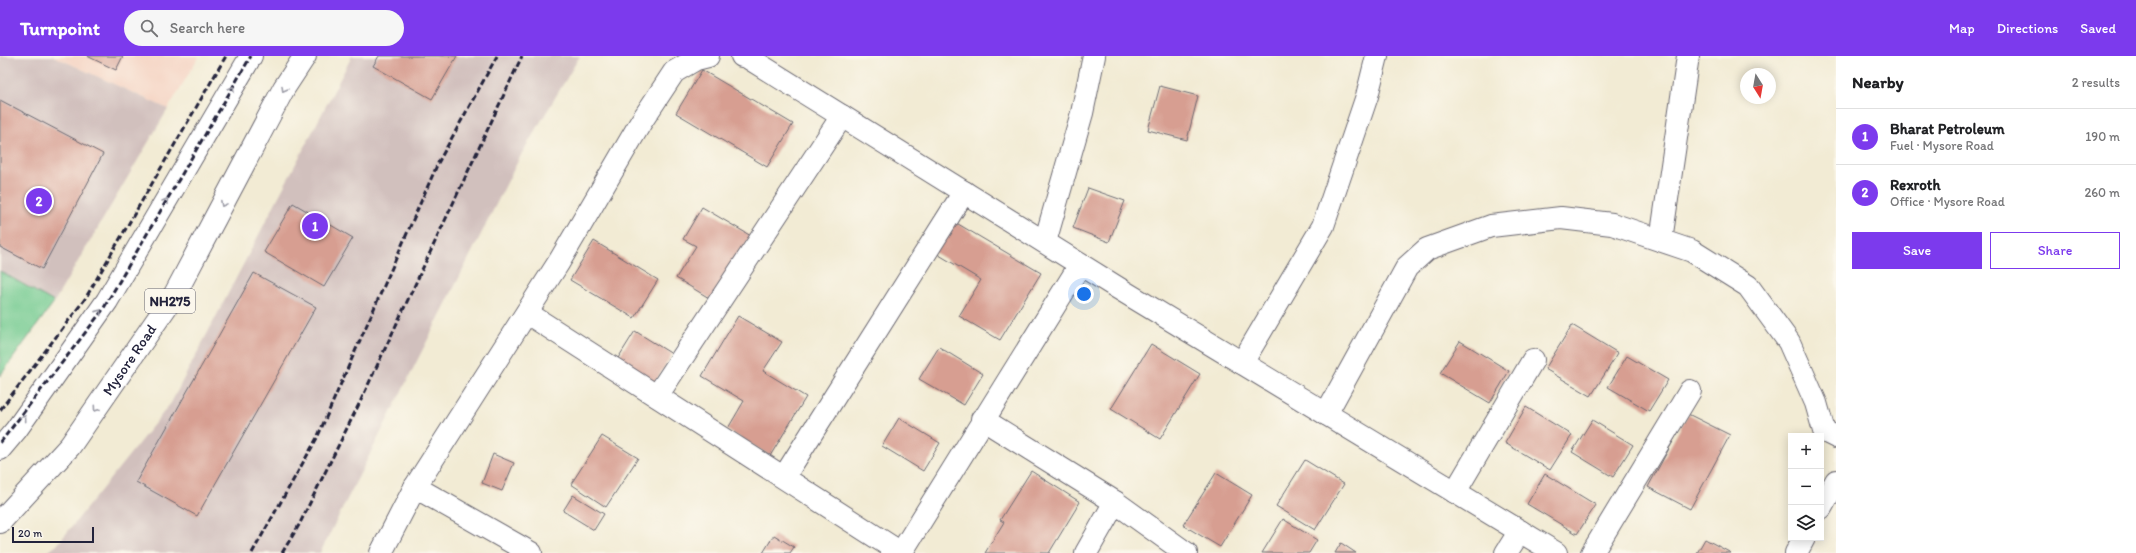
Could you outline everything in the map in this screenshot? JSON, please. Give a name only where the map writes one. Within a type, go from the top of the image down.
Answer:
[{"type":"main road","points":[[0,449],[16,430],[107,301],[251,56]]},
{"type":"main road","name":"Mysore Road","points":[[0,522],[70,446],[176,294],[284,88],[305,56]]},
{"type":"main road","points":[[381,553],[415,487],[559,262],[641,122],[678,64],[708,56]]},
{"type":"main road","points":[[742,56],[746,57],[842,116],[1080,265],[1556,553]]},
{"type":"main road","points":[[1044,242],[1082,113],[1094,56]]},
{"type":"main road","points":[[1242,363],[1323,226],[1367,96],[1378,56]]},
{"type":"main road","points":[[1661,240],[1688,56]]},
{"type":"main road","points":[[657,396],[842,116]]},
{"type":"main road","points":[[784,477],[964,192]]},
{"type":"main road","points":[[1326,414],[1407,267],[1427,249],[1491,226],[1561,218],[1612,224],[1692,251],[1748,286],[1789,342],[1816,403],[1824,431],[1836,437]]},
{"type":"main road","points":[[527,313],[901,553],[982,419],[1080,265]]},
{"type":"main road","points":[[1455,492],[1533,360]]},
{"type":"main road","points":[[1592,553],[1690,391]]},
{"type":"main road","points":[[982,419],[1115,502],[1186,553]]},
{"type":"main road","points":[[1823,505],[1836,481]]},
{"type":"main road","points":[[415,487],[531,553]]},
{"type":"main road","points":[[1086,553],[1115,502]]},
{"type":"main road","points":[[1506,553],[1520,531]]},
{"type":"main road","points":[[1796,553],[1802,541]]},
{"type":"shaded area","points":[[0,56],[53,56],[168,109],[54,302],[0,271]]},
{"type":"shaded area","points":[[53,56],[199,56],[168,109]]},
{"type":"shaded area","points":[[352,56],[580,56],[522,153],[320,553],[46,553],[57,545],[171,403]]},
{"type":"green space","points":[[0,271],[54,302],[0,376]]},
{"type":"building","points":[[87,56],[123,56],[116,70]]},
{"type":"building","points":[[379,56],[457,56],[432,99],[373,66]]},
{"type":"building","points":[[702,70],[793,124],[767,167],[676,113]]},
{"type":"building","points":[[1160,86],[1198,96],[1187,140],[1148,130]]},
{"type":"building","points":[[0,100],[103,154],[42,269],[0,247]]},
{"type":"building","points":[[1088,188],[1125,201],[1109,242],[1073,228]]},
{"type":"building","points":[[293,203],[353,238],[324,287],[264,252]]},
{"type":"building","points":[[702,207],[751,236],[714,301],[676,278],[696,246],[683,239]]},
{"type":"building","points":[[953,221],[1041,273],[1000,340],[959,316],[981,280],[934,252]]},
{"type":"building","points":[[594,241],[658,280],[634,318],[570,280]]},
{"type":"building","points":[[254,273],[316,307],[197,516],[136,482]]},
{"type":"building","points":[[738,316],[782,342],[763,371],[806,397],[770,456],[727,430],[744,401],[702,376]]},
{"type":"building","points":[[1572,325],[1618,353],[1591,396],[1545,369]]},
{"type":"building","points":[[635,331],[672,354],[653,386],[615,363]]},
{"type":"building","points":[[1460,341],[1509,371],[1490,403],[1440,373]]},
{"type":"building","points":[[1151,344],[1200,374],[1160,439],[1111,409]]},
{"type":"building","points":[[939,347],[983,374],[964,405],[919,379]]},
{"type":"building","points":[[1627,356],[1668,380],[1649,411],[1608,387]]},
{"type":"building","points":[[1526,407],[1572,435],[1550,470],[1505,443]]},
{"type":"building","points":[[1688,414],[1730,435],[1690,509],[1648,487]]},
{"type":"building","points":[[899,418],[940,443],[923,471],[882,446]]},
{"type":"building","points":[[1592,420],[1633,445],[1613,477],[1572,452]]},
{"type":"building","points":[[602,436],[638,458],[606,507],[571,484]]},
{"type":"building","points":[[493,454],[514,463],[502,491],[482,483]]},
{"type":"building","points":[[1305,460],[1344,484],[1315,530],[1276,506]]},
{"type":"building","points":[[1031,471],[1080,502],[1049,553],[985,553],[1004,522],[1000,520]]},
{"type":"building","points":[[1216,473],[1252,495],[1220,547],[1183,525]]},
{"type":"building","points":[[1545,474],[1596,505],[1577,534],[1527,504]]},
{"type":"building","points":[[573,495],[604,514],[594,530],[563,511]]},
{"type":"building","points":[[1283,519],[1317,540],[1309,553],[1262,553]]},
{"type":"building","points":[[774,535],[794,547],[790,553],[763,553]]},
{"type":"building","points":[[1705,539],[1731,553],[1697,553]]},
{"type":"building","points":[[1341,543],[1356,553],[1335,553]]},
{"type":"railway","points":[[0,410],[85,299],[226,56]]},
{"type":"railway","points":[[0,443],[102,311],[251,56]]},
{"type":"railway","points":[[252,553],[317,438],[438,163],[497,56]]},
{"type":"railway","points":[[282,553],[299,525],[361,400],[522,56]]},
{"type":"place","name":"Rexroth","points":[[39,201]]},
{"type":"place","name":"Bharat Petroleum","points":[[315,226]]}]
